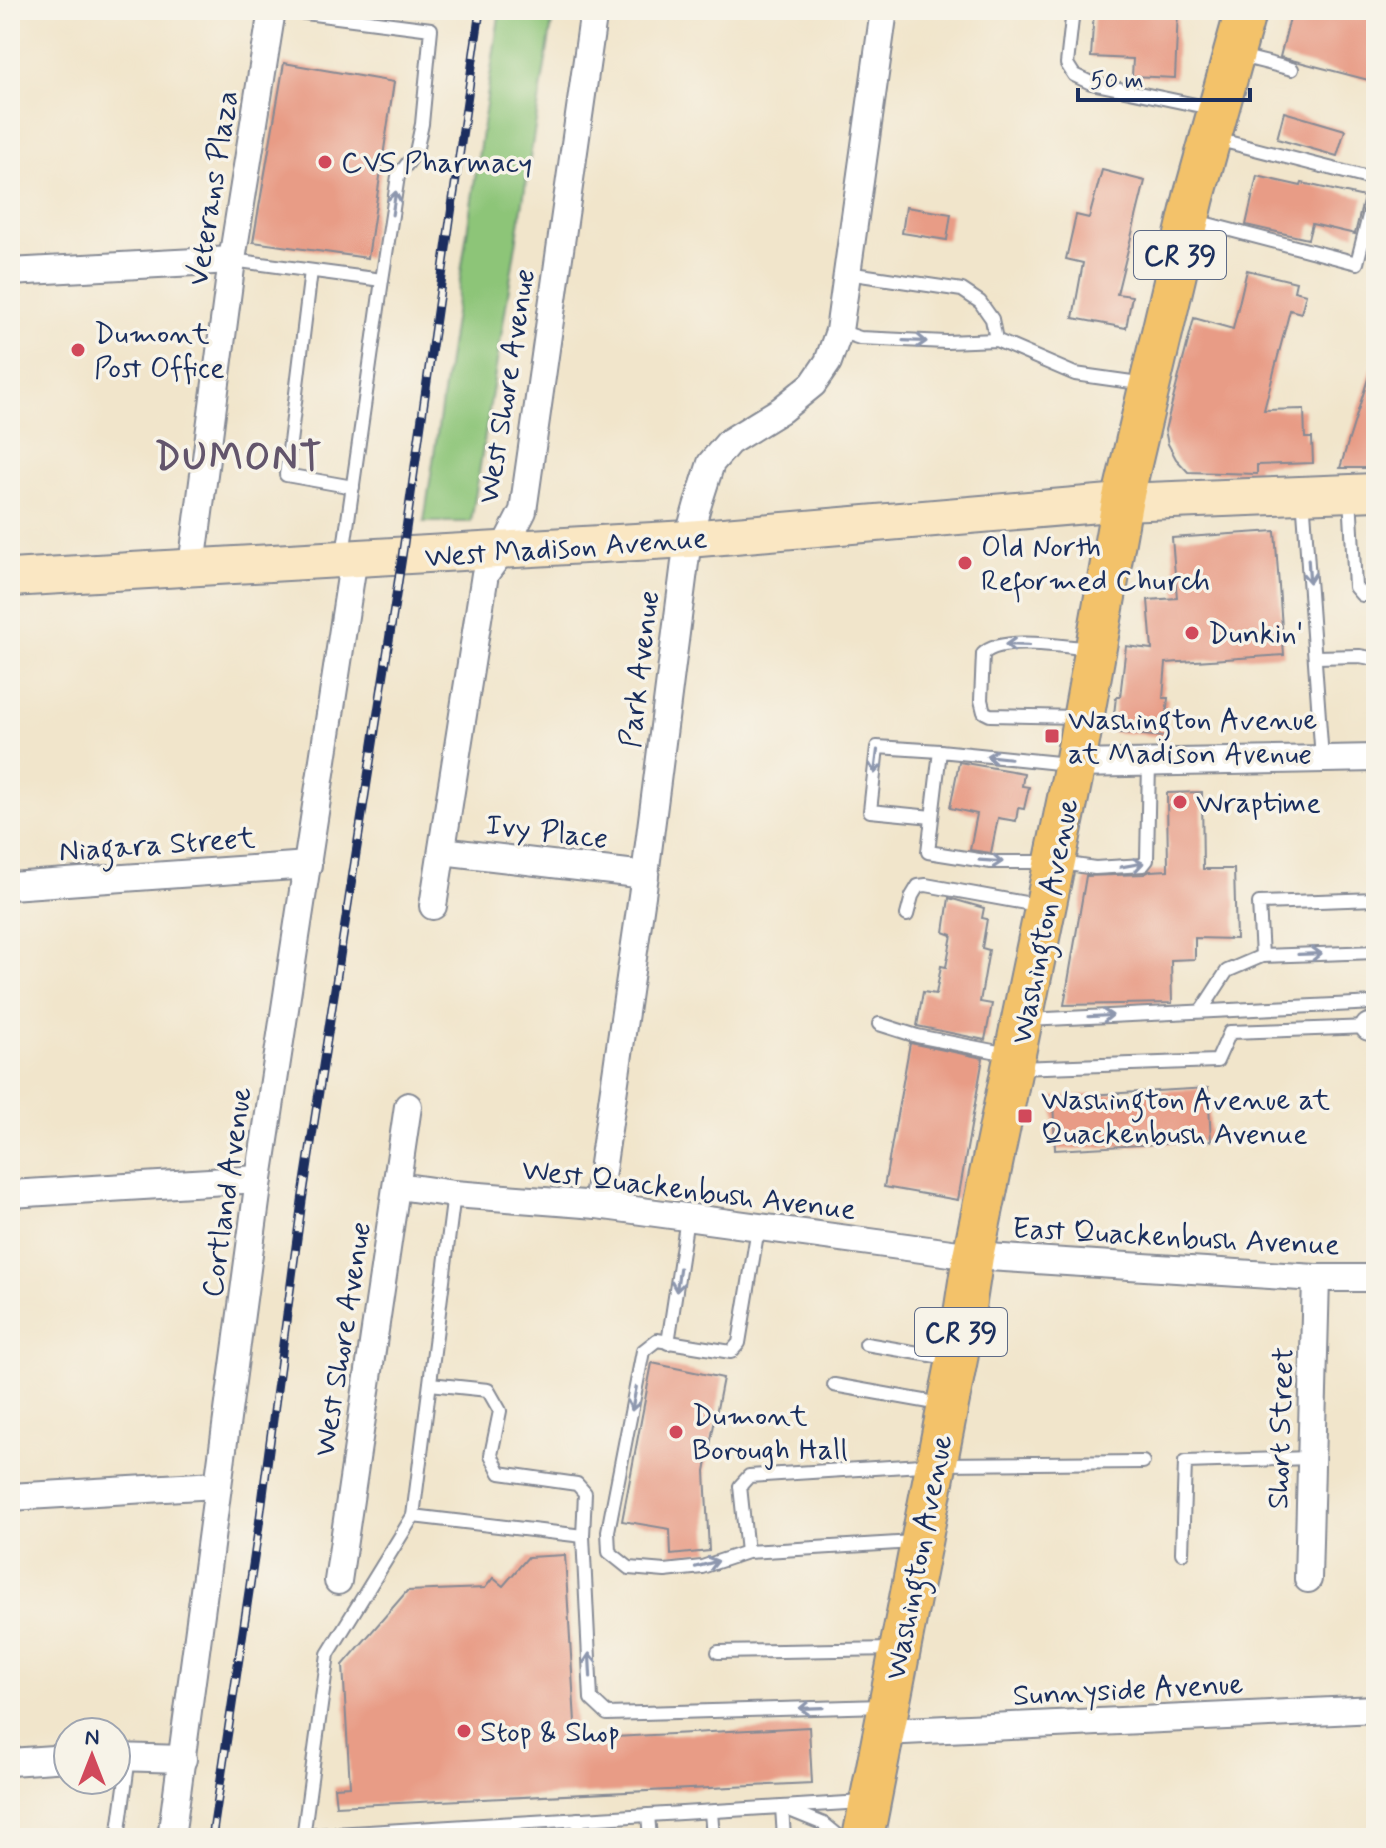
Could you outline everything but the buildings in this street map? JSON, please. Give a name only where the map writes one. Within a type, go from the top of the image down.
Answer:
[{"type":"main road","name":"Washington Avenue","points":[[866,1820],[957,1359],[973,1256],[1075,764],[1122,502],[1189,220],[1246,10]]},
{"type":"main road","name":"West Madison Avenue","points":[[10,578],[688,539],[1122,502],[1363,492]]},
{"type":"street","name":"Veterans Plaza","points":[[192,566],[232,260],[272,10]]},
{"type":"street","name":"West Shore Avenue","points":[[433,906],[485,574],[504,548],[523,511],[594,10]]},
{"type":"street","name":"Park Avenue","points":[[597,1205],[645,875],[688,539],[711,463],[729,442],[781,410],[813,384],[828,362],[839,331],[884,10]]},
{"type":"street","points":[[10,272],[232,260]]},
{"type":"street","name":"Cortland Avenue","points":[[171,1838],[216,1485],[308,865],[348,557]]},
{"type":"street","points":[[1075,764],[1376,758]]},
{"type":"street","name":"Ivy Place","points":[[442,851],[645,875]]},
{"type":"street","name":"Niagara Street","points":[[10,886],[308,865]]},
{"type":"street","name":"West Shore Avenue","points":[[338,1581],[408,1106]]},
{"type":"street","points":[[10,1194],[259,1179]]},
{"type":"street","name":"West Quackenbush Avenue","points":[[398,1186],[454,1194],[597,1205],[973,1256]]},
{"type":"street","name":"East Quackenbush Avenue","points":[[973,1256],[1316,1278],[1376,1278]]},
{"type":"street","name":"Short Street","points":[[1308,1579],[1316,1278]]},
{"type":"street","points":[[10,1497],[216,1485]]},
{"type":"street","name":"Sunnyside Avenue","points":[[886,1719],[1376,1709]]},
{"type":"street","points":[[132,1757],[183,1759]]},
{"type":"street","points":[[10,1762],[52,1759]]},
{"type":"lane","points":[[282,10],[431,29],[422,124],[416,152],[398,176],[353,487],[348,557]]},
{"type":"lane","points":[[1073,10],[1067,64],[1074,75],[1376,180]]},
{"type":"lane","points":[[1233,55],[1292,69]]},
{"type":"lane","points":[[1189,220],[1357,263],[1373,214],[1376,188]]},
{"type":"lane","points":[[232,260],[382,280]]},
{"type":"lane","points":[[311,271],[286,475],[353,487]]},
{"type":"lane","points":[[847,273],[962,290],[980,302],[992,319],[996,340]]},
{"type":"lane","points":[[839,331],[860,338],[946,342],[996,340],[1075,374],[1150,385]]},
{"type":"lane","points":[[1363,492],[1355,587],[1362,595],[1376,595]]},
{"type":"lane","points":[[1303,493],[1322,759]]},
{"type":"lane","points":[[1083,717],[990,715],[984,712],[981,700],[983,654],[989,647],[1008,643],[1095,649]]},
{"type":"lane","points":[[1315,657],[1360,656],[1376,659]]},
{"type":"lane","points":[[932,817],[870,811],[877,747],[1075,764]]},
{"type":"lane","points":[[940,751],[928,852],[991,862],[1055,862],[1095,868],[1135,867],[1147,860],[1149,763]]},
{"type":"lane","points":[[907,915],[918,886],[926,885],[1046,907]]},
{"type":"lane","points":[[1262,956],[1259,903],[1376,899]]},
{"type":"lane","points":[[1201,1011],[1227,971],[1262,956],[1376,952]]},
{"type":"lane","points":[[1018,1048],[1201,1011],[1374,1019]]},
{"type":"lane","points":[[879,1024],[917,1036],[1018,1048],[1217,1061],[1230,1032],[1374,1019]]},
{"type":"lane","points":[[454,1194],[413,1516],[328,1654],[303,1837],[782,1807],[866,1820]]},
{"type":"lane","points":[[668,1343],[687,1218]]},
{"type":"lane","points":[[758,1228],[739,1343],[731,1352],[657,1340],[643,1351],[608,1531],[609,1552],[629,1568],[665,1571],[702,1567],[747,1552],[921,1542]]},
{"type":"lane","points":[[866,1344],[957,1359]]},
{"type":"lane","points":[[430,1384],[488,1390],[500,1411],[491,1455],[500,1473],[577,1484],[585,1493],[583,1536],[591,1699],[607,1714],[886,1719]]},
{"type":"lane","points":[[834,1385],[948,1405]]},
{"type":"lane","points":[[1182,1553],[1185,1462],[1311,1458]]},
{"type":"lane","points":[[747,1552],[740,1486],[749,1476],[937,1464],[1143,1462]]},
{"type":"lane","points":[[413,1516],[583,1536]]},
{"type":"lane","points":[[718,1652],[900,1649]]},
{"type":"lane","points":[[118,1838],[120,1796]]},
{"type":"lane","points":[[782,1807],[784,1838]]},
{"type":"lane","points":[[782,1807],[824,1824],[841,1838]]},
{"type":"lane","points":[[711,1812],[713,1838]]},
{"type":"lane","points":[[648,1815],[650,1838]]},
{"type":"lane","points":[[578,1819],[579,1838]]},
{"type":"green space","points":[[500,10],[554,10],[471,522],[424,522]]},
{"type":"railway","points":[[212,1838],[259,1525],[302,1201],[402,557],[480,10]]},
{"type":"place","name":"CVS Pharmacy","points":[[325,162]]},
{"type":"place","name":"Dumont Post Office","points":[[78,350]]},
{"type":"place","name":"Old North Reformed Church","points":[[965,563]]},
{"type":"place","name":"Dunkin'","points":[[1192,633]]},
{"type":"place","name":"Washington Avenue at Madison Avenue","points":[[1052,736]]},
{"type":"place","name":"Wraptime","points":[[1180,802]]},
{"type":"place","name":"Washington Avenue at Quackenbush Avenue","points":[[1025,1116]]},
{"type":"place","name":"Dumont Borough Hall","points":[[676,1432]]},
{"type":"place","name":"Stop & Shop","points":[[464,1731]]},
{"type":"district","name":"DUMONT","points":[[239,456]]}]
